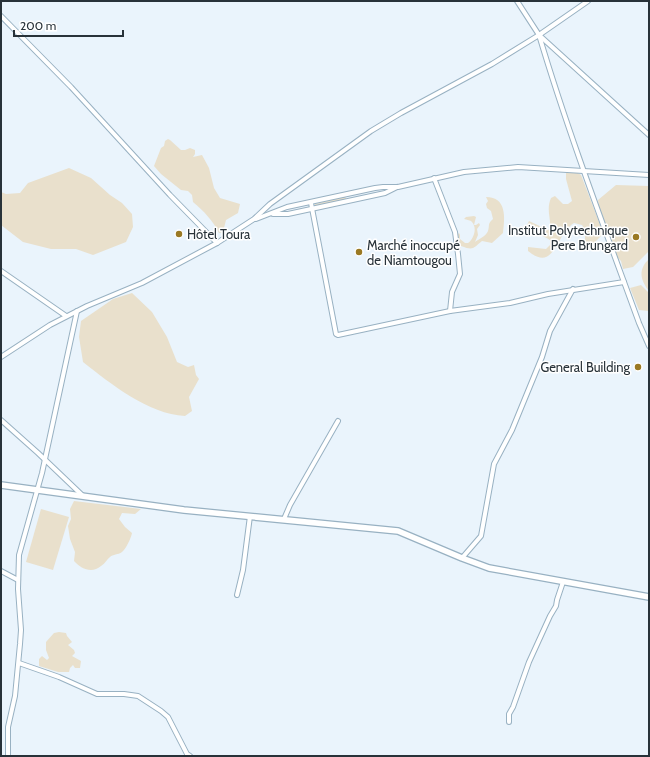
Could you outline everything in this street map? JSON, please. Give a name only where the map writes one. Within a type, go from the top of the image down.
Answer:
[{"type":"main road","points":[[1,485],[184,510],[398,530],[489,568],[649,597]]},
{"type":"street","points":[[517,1],[539,35],[649,135]]},
{"type":"street","points":[[1,357],[50,324],[142,283],[218,243],[254,219],[270,204],[371,131],[486,67],[539,35],[588,1]]},
{"type":"street","points":[[1,16],[71,87],[170,195],[218,243]]},
{"type":"street","points":[[539,35],[557,96],[583,172],[649,346]]},
{"type":"street","points":[[254,219],[287,207],[375,188],[398,186],[464,172],[518,167],[649,175]]},
{"type":"street","points":[[434,178],[455,232],[458,254],[460,274],[452,292],[450,311]]},
{"type":"street","points":[[271,214],[288,214],[349,201],[385,193],[398,186]]},
{"type":"street","points":[[375,188],[376,195]]},
{"type":"street","points":[[348,195],[349,201]]},
{"type":"street","points":[[311,203],[336,334],[338,335],[450,311],[624,282]]},
{"type":"street","points":[[1,270],[66,316]]},
{"type":"street","points":[[462,558],[481,536],[494,464],[512,430],[550,331],[573,290]]},
{"type":"street","points":[[8,756],[8,727],[15,696],[21,630],[18,580],[19,555],[42,473],[77,311]]},
{"type":"street","points":[[1,420],[83,496]]},
{"type":"street","points":[[284,519],[290,505],[338,421]]},
{"type":"street","points":[[237,595],[243,570],[250,516]]},
{"type":"street","points":[[1,572],[18,580]]},
{"type":"street","points":[[509,722],[509,714],[514,707],[529,662],[556,606],[563,582]]},
{"type":"street","points":[[19,663],[59,677],[97,694],[124,694],[138,696],[168,717],[187,754],[190,756]]},
{"type":"shaded area","points":[[168,139],[181,150],[190,148],[195,150],[193,157],[202,155],[209,168],[214,188],[220,198],[240,204],[238,213],[226,220],[223,232],[219,233],[208,216],[193,202],[192,195],[188,191],[181,190],[161,174],[154,166],[161,148]]},
{"type":"shaded area","points":[[69,168],[91,178],[110,195],[122,203],[132,214],[133,227],[126,242],[93,255],[76,249],[51,249],[23,242],[1,225],[1,192],[6,194],[20,193],[28,183]]},
{"type":"shaded area","points":[[566,173],[578,173],[581,175],[603,234],[588,249],[585,247],[585,230],[582,225],[574,223],[549,255],[544,258],[537,257],[528,251],[528,247],[546,249],[550,245],[550,240],[541,235],[532,235],[525,229],[529,221],[548,230],[550,228],[549,210],[551,198],[555,196],[563,204],[568,204],[572,201],[566,179]]},
{"type":"shaded area","points":[[616,185],[649,186],[649,251],[633,267],[623,269],[599,208],[598,200]]},
{"type":"shaded area","points":[[345,197],[346,200],[315,205],[315,204]]},
{"type":"shaded area","points":[[486,197],[493,198],[501,204],[504,215],[503,233],[492,243],[482,241],[475,247],[471,248],[461,246],[459,244],[458,234],[459,233],[460,235],[460,239],[465,243],[468,243],[472,239],[475,230],[471,221],[464,219],[466,217],[476,217],[474,225],[479,223],[480,225],[477,229],[478,235],[475,242],[487,233],[489,223],[493,219],[491,211],[487,208],[486,204],[488,201]]},
{"type":"shaded area","points":[[649,259],[649,291],[642,279],[642,271],[645,263]]},
{"type":"shaded area","points":[[641,285],[649,293],[649,311],[639,310],[630,288]]},
{"type":"shaded area","points":[[132,293],[152,312],[167,337],[177,362],[188,367],[194,365],[196,375],[199,379],[189,397],[192,411],[185,416],[157,410],[144,404],[118,388],[83,362],[79,337],[81,321],[113,299]]},
{"type":"shaded area","points":[[74,501],[141,509],[135,514],[122,513],[119,519],[132,533],[131,538],[122,552],[111,556],[102,565],[94,570],[87,570],[74,561],[75,552],[70,539],[68,526],[71,519],[70,509]]},
{"type":"shaded area","points":[[41,509],[69,517],[53,570],[26,562]]},
{"type":"shaded area","points":[[54,633],[66,633],[72,642],[68,645],[74,650],[75,653],[72,656],[81,661],[80,668],[75,668],[73,665],[69,672],[58,672],[39,666],[39,659],[42,656],[47,660],[49,658],[46,650],[46,642]]},
{"type":"place","name":"Hôtel Toura","points":[[179,234]]},
{"type":"place","name":"Institut Polytechnique Pere Brungard","points":[[636,237]]},
{"type":"place","name":"Marché inoccupé de Niamtougou","points":[[359,252]]},
{"type":"place","name":"General Building","points":[[638,367]]}]
